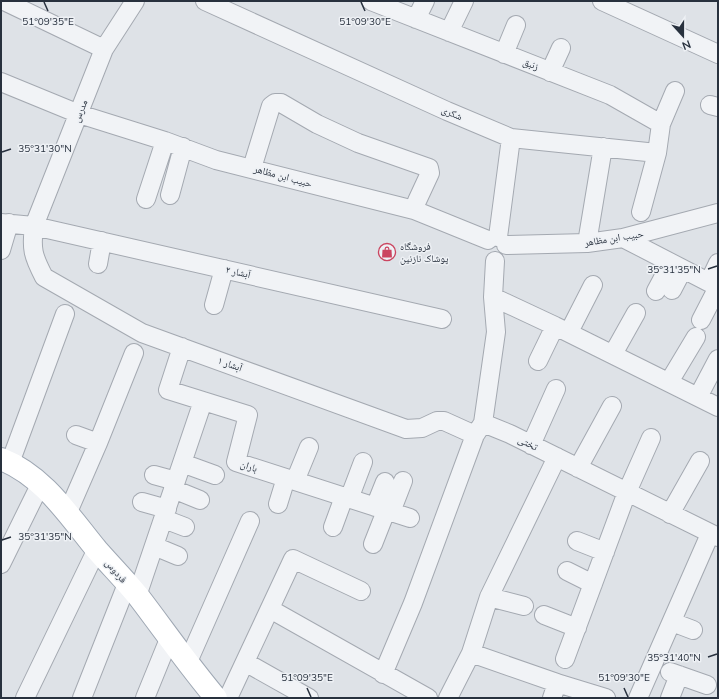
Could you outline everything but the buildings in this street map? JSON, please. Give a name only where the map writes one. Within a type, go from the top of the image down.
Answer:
[{"type":"main road","name":"فردوس","points":[[5,461],[41,483],[68,512],[132,590],[187,664],[216,698]]},
{"type":"street","points":[[4,1],[104,49]]},
{"type":"street","name":"مدرس","points":[[34,226],[104,49],[135,1]]},
{"type":"street","name":"شکری","points":[[205,1],[447,111],[511,138],[657,153]]},
{"type":"street","name":"زنبق","points":[[371,1],[610,95],[661,124]]},
{"type":"street","points":[[416,19],[425,1]]},
{"type":"street","points":[[449,32],[464,1]]},
{"type":"street","points":[[602,1],[718,54]]},
{"type":"street","points":[[504,54],[516,25]]},
{"type":"street","points":[[550,72],[561,48]]},
{"type":"street","name":"حبیب ابن مظاهر","points":[[1,82],[79,114],[183,147],[216,160],[414,210],[497,241],[587,243],[623,238],[718,213]]},
{"type":"street","points":[[641,212],[657,153],[661,124],[675,90]]},
{"type":"street","points":[[252,168],[271,106],[275,103],[281,103],[317,124],[358,143],[425,165],[429,168],[430,173],[417,201]]},
{"type":"street","points":[[383,674],[413,603],[479,429],[496,332],[493,296],[495,261],[487,258],[483,251],[483,247],[497,241],[511,138]]},
{"type":"street","points":[[146,199],[165,141]]},
{"type":"street","points":[[170,195],[183,147]]},
{"type":"street","points":[[587,243],[603,147]]},
{"type":"street","points":[[1,250],[5,223]]},
{"type":"street","name":"آبشار ۲","points":[[5,223],[34,226],[442,319]]},
{"type":"street","name":"آبشار ۱","points":[[34,226],[32,245],[36,262],[44,277],[142,333],[406,428],[422,428],[437,421],[444,421],[479,429]]},
{"type":"street","points":[[623,238],[715,285]]},
{"type":"street","points":[[98,264],[102,241]]},
{"type":"street","points":[[701,320],[715,285],[718,263]]},
{"type":"street","points":[[664,291],[677,266]]},
{"type":"street","points":[[214,305],[224,269]]},
{"type":"street","points":[[538,361],[593,285]]},
{"type":"street","points":[[493,296],[718,407]]},
{"type":"street","points":[[613,354],[636,313]]},
{"type":"street","points":[[5,461],[65,314]]},
{"type":"street","points":[[669,382],[696,337]]},
{"type":"street","name":"باران","points":[[182,347],[168,390],[248,415],[236,462],[410,518]]},
{"type":"street","points":[[68,512],[98,443],[134,353]]},
{"type":"street","points":[[698,397],[718,359]]},
{"type":"street","points":[[531,445],[556,389]]},
{"type":"street","points":[[82,698],[154,546],[203,400]]},
{"type":"street","points":[[578,468],[612,406]]},
{"type":"street","name":"تختی","points":[[479,429],[531,445],[670,514],[715,534]]},
{"type":"street","points":[[76,435],[98,443]]},
{"type":"street","points":[[565,659],[627,492],[651,438]]},
{"type":"street","points":[[278,504],[309,447]]},
{"type":"street","points":[[448,698],[471,652],[489,597],[557,457]]},
{"type":"street","points":[[670,514],[700,461]]},
{"type":"street","points":[[333,527],[363,462]]},
{"type":"street","points":[[182,463],[215,475]]},
{"type":"street","points":[[154,475],[175,485],[200,500]]},
{"type":"street","points":[[372,544],[384,510],[403,481]]},
{"type":"street","points":[[384,510],[385,482]]},
{"type":"street","points":[[1,564],[41,483]]},
{"type":"street","points":[[142,502],[185,526]]},
{"type":"street","points":[[187,664],[250,520]]},
{"type":"street","points":[[638,698],[672,622],[715,534]]},
{"type":"street","points":[[577,540],[605,552]]},
{"type":"street","points":[[154,546],[178,556]]},
{"type":"street","points":[[25,698],[97,549]]},
{"type":"street","points":[[228,698],[293,559],[361,591]]},
{"type":"street","points":[[567,571],[593,584]]},
{"type":"street","points":[[489,597],[524,606]]},
{"type":"street","points":[[270,609],[428,698]]},
{"type":"street","points":[[544,615],[577,628]]},
{"type":"street","points":[[672,622],[693,630]]},
{"type":"street","points":[[145,698],[169,639]]},
{"type":"street","points":[[471,652],[554,691],[606,698]]},
{"type":"street","points":[[245,662],[309,698]]},
{"type":"street","points":[[670,698],[674,674],[707,685]]},
{"type":"place","name":"فروشگاه پوشاک نازنین","points":[[387,252]]}]
